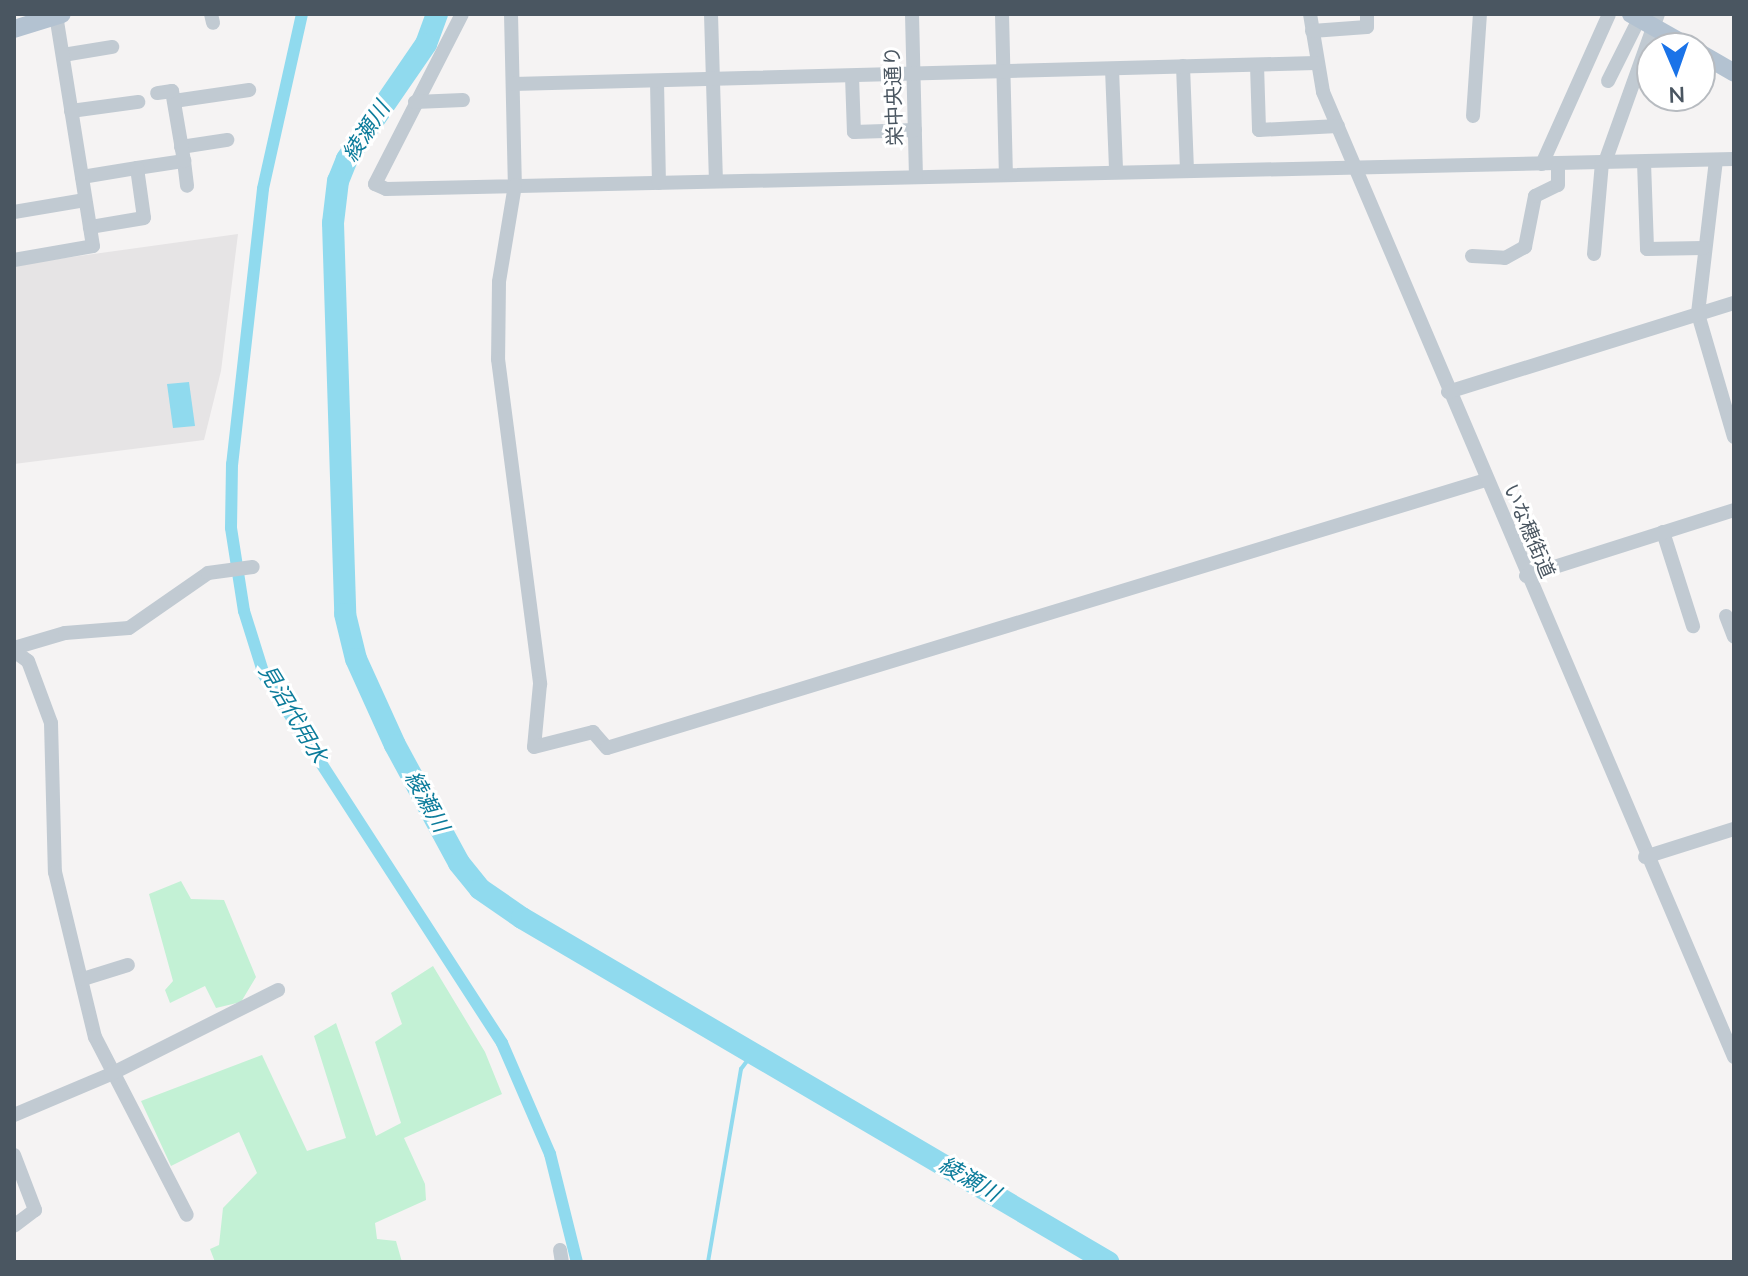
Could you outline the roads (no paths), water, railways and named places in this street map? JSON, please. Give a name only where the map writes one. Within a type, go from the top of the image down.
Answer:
[{"type":"main road","points":[[14,29],[58,15]]},
{"type":"main road","points":[[1646,18],[1667,32]]},
{"type":"street","points":[[462,14],[375,184],[386,189],[1187,168],[1734,159]]},
{"type":"street","points":[[511,14],[515,185],[499,282],[498,359],[540,684],[534,747],[593,732],[607,748],[1486,480]]},
{"type":"street","points":[[711,14],[716,181]]},
{"type":"street","name":"栄中央通り","points":[[912,14],[916,177]]},
{"type":"street","points":[[1002,14],[1006,173]]},
{"type":"street","name":"いな穂街道","points":[[1310,14],[1316,63],[1354,167],[1645,857],[1732,1047]]},
{"type":"street","points":[[1312,31],[1367,27],[1367,14]]},
{"type":"street","points":[[1473,116],[1480,14]]},
{"type":"street","points":[[1542,164],[1609,14]]},
{"type":"street","points":[[14,260],[93,246],[58,15]]},
{"type":"street","points":[[1608,81],[1646,18]]},
{"type":"street","points":[[1594,254],[1604,162],[1646,18]]},
{"type":"street","points":[[63,55],[112,47]]},
{"type":"street","points":[[513,84],[1316,63]]},
{"type":"street","points":[[1257,65],[1259,130],[1338,126]]},
{"type":"street","points":[[1183,66],[1187,168]]},
{"type":"street","points":[[1112,69],[1116,170]]},
{"type":"street","points":[[852,76],[854,132],[915,130]]},
{"type":"street","points":[[657,81],[659,183]]},
{"type":"street","points":[[174,101],[249,90]]},
{"type":"street","points":[[157,93],[172,91],[187,186]]},
{"type":"street","points":[[415,102],[463,100]]},
{"type":"street","points":[[71,111],[138,102]]},
{"type":"street","points":[[82,177],[137,168],[227,140]]},
{"type":"street","points":[[1716,160],[1703,248],[1698,314],[1734,437]]},
{"type":"street","points":[[1644,162],[1647,249],[1703,248]]},
{"type":"street","points":[[1472,256],[1505,258],[1525,247],[1535,196],[1558,185],[1558,163]]},
{"type":"street","points":[[90,227],[144,218],[137,168]]},
{"type":"street","points":[[14,212],[85,200]]},
{"type":"street","points":[[1448,392],[1734,303]]},
{"type":"street","points":[[1526,576],[1734,510]]},
{"type":"street","points":[[1663,532],[1693,626]]},
{"type":"street","points":[[14,650],[65,633],[129,628],[199,579],[249,567]]},
{"type":"street","points":[[1726,616],[1734,637]]},
{"type":"street","points":[[14,650],[28,661],[51,723],[55,872],[95,1037],[111,1074],[187,1215]]},
{"type":"street","points":[[1645,857],[1734,829]]},
{"type":"street","points":[[83,979],[128,965]]},
{"type":"street","points":[[14,1115],[111,1074],[278,990]]},
{"type":"street","points":[[14,1155],[18,1175],[35,1210],[14,1226]]},
{"type":"water","points":[[189,382],[195,426],[173,428],[167,384]]},
{"type":"waterway","name":"見沼代用水","points":[[302,14],[263,189],[232,464],[231,528],[244,611],[264,675],[502,1043],[550,1154],[577,1262]]},
{"type":"waterway","name":"綾瀬川","points":[[437,14],[426,44],[347,159],[338,181],[333,223],[345,614],[356,659],[395,745],[459,863],[480,889],[522,918],[1108,1262]]},
{"type":"waterway","points":[[708,1262],[741,1069],[754,1052]]}]
